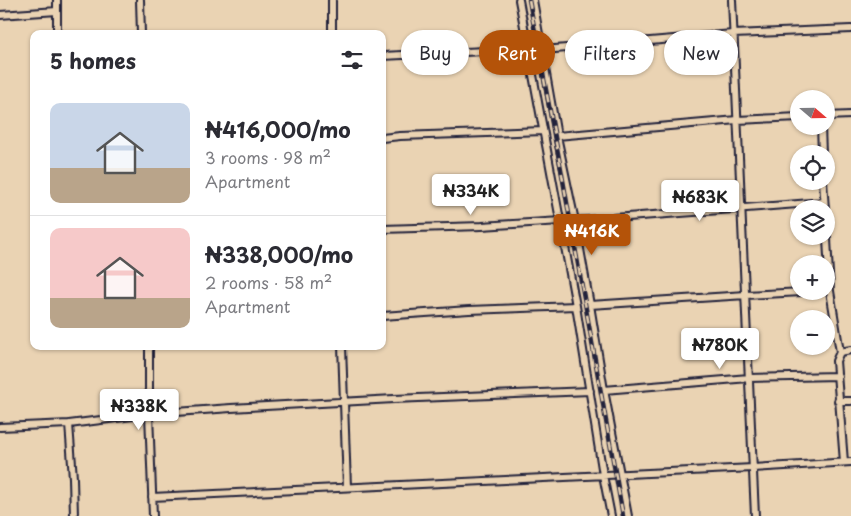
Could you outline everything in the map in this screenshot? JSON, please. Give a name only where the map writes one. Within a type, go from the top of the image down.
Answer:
[{"type":"street","points":[[56,0],[58,30]]},
{"type":"street","points":[[140,0],[141,30]]},
{"type":"street","points":[[332,0],[332,30]]},
{"type":"street","points":[[519,0],[525,30]]},
{"type":"street","points":[[533,0],[538,30]]},
{"type":"street","points":[[732,0],[733,30]]},
{"type":"street","points":[[0,15],[57,11]]},
{"type":"street","points":[[738,34],[851,29]]},
{"type":"street","points":[[555,49],[664,40]]},
{"type":"street","points":[[386,56],[479,51]]},
{"type":"street","points":[[533,75],[576,306],[611,516]]},
{"type":"street","points":[[546,75],[575,220],[628,516]]},
{"type":"street","points":[[735,75],[755,516]]},
{"type":"street","points":[[835,116],[851,115]]},
{"type":"street","points":[[557,136],[738,120],[790,117]]},
{"type":"street","points":[[386,138],[543,131]]},
{"type":"street","points":[[575,220],[790,206]]},
{"type":"street","points":[[386,229],[561,222]]},
{"type":"street","points":[[590,305],[790,292]]},
{"type":"street","points":[[830,300],[840,352],[836,361],[844,462]]},
{"type":"street","points":[[386,316],[576,306]]},
{"type":"street","points":[[149,350],[152,516]]},
{"type":"street","points":[[342,350],[346,487]]},
{"type":"street","points":[[840,352],[851,350]]},
{"type":"street","points":[[604,390],[749,378],[838,376]]},
{"type":"street","points":[[0,427],[69,424],[149,414],[344,401],[590,391]]},
{"type":"street","points":[[838,401],[851,401]]},
{"type":"street","points":[[69,424],[74,516]]},
{"type":"street","points":[[152,497],[851,462]]},
{"type":"railway","points":[[529,0],[623,516]]}]
